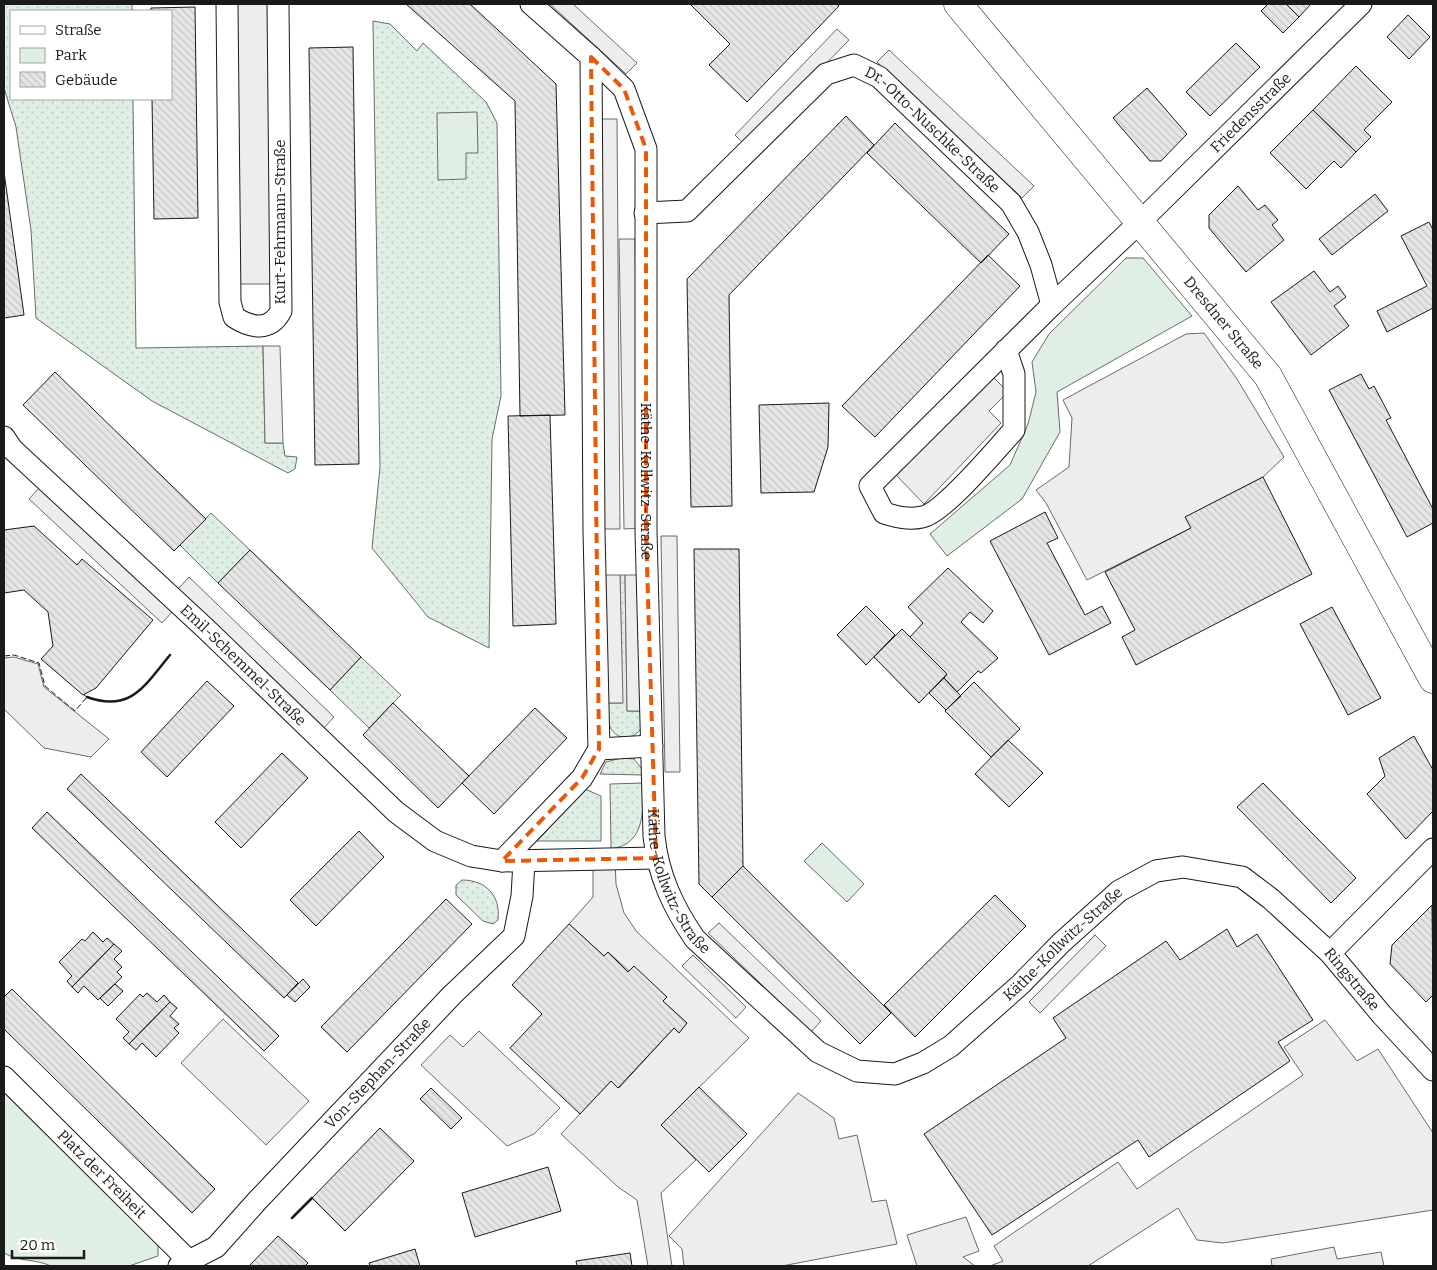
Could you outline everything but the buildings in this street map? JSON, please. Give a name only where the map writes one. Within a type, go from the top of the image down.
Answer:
[{"type":"street","name":"Kurt-Fehrmann-Straße","points":[[227,4],[230,302],[234,317],[246,325],[266,325],[276,321],[281,311],[278,4]]},
{"type":"street","name":"Käthe-Kollwitz-Straße","points":[[531,4],[592,56],[624,89],[646,149],[646,522],[656,858],[664,884],[680,917],[702,945],[818,1052],[857,1071],[882,1074],[896,1074],[924,1063],[951,1046],[1022,984],[1061,943],[1119,890],[1156,871],[1183,867],[1242,877],[1271,899],[1330,953]]},
{"type":"street","name":"Dresdner Straße","points":[[958,4],[1141,221],[1268,376],[1433,679]]},
{"type":"street","name":"Friedensstraße","points":[[1141,221],[1361,4]]},
{"type":"street","points":[[502,861],[582,778],[599,749],[594,531],[592,56]]},
{"type":"street","name":"Dr.-Otto-Nuschke-Straße","points":[[645,213],[688,211],[826,74],[854,65],[879,77],[1011,203],[1028,232],[1041,265],[1052,305]]},
{"type":"street","points":[[1006,350],[1014,374],[1014,430],[945,503],[924,517],[907,519],[884,514],[870,486],[1006,350],[1052,305],[1141,221]]},
{"type":"street","name":"Emil-Schemmel-Straße","points":[[7,448],[206,629],[396,812],[435,841],[471,856],[502,861],[656,858]]},
{"type":"street","points":[[599,749],[652,746]]},
{"type":"street","name":"Ringstraße","points":[[1433,849],[1330,953],[1382,1015],[1433,1070]]},
{"type":"street","name":"Von-Stephan-Straße","points":[[185,1264],[216,1248],[257,1201],[452,995],[514,936],[522,896],[524,862]]},
{"type":"street","name":"Platz der Freiheit","points":[[4,1077],[185,1264]]},
{"type":"highlighted area","points":[[591,57],[624,89],[646,149],[646,532],[656,858],[502,861],[582,778],[599,749]]},
{"type":"green space","points":[[4,4],[132,4],[132,10],[10,10],[10,100],[133,100],[136,348],[263,346],[265,443],[283,443],[285,456],[297,457],[295,469],[288,473],[152,401],[36,318],[31,230],[16,127],[4,88]]},
{"type":"green space","points":[[373,21],[390,24],[417,51],[423,43],[486,102],[497,123],[501,396],[492,439],[489,648],[428,617],[372,548],[380,467]]},
{"type":"green space","points":[[477,112],[478,153],[466,153],[466,179],[438,180],[437,113]]},
{"type":"green space","points":[[1126,258],[1143,258],[1192,316],[1057,392],[1060,432],[1022,499],[947,556],[930,534],[1010,465],[1028,424],[1036,392],[1032,362],[1049,334]]},
{"type":"green space","points":[[211,513],[250,550],[218,583],[180,545]]},
{"type":"green space","points":[[620,575],[625,575],[627,711],[642,711],[642,727],[635,735],[626,738],[617,735],[610,727],[607,703],[622,703]]},
{"type":"green space","points":[[361,657],[401,695],[369,728],[330,690]]},
{"type":"green space","points":[[621,758],[634,759],[642,769],[642,775],[600,774],[606,762]]},
{"type":"green space","points":[[643,783],[642,814],[637,833],[622,846],[611,849],[610,784]]},
{"type":"green space","points":[[585,789],[601,796],[601,841],[537,841]]},
{"type":"green space","points":[[822,843],[864,884],[847,902],[804,861]]},
{"type":"green space","points":[[462,880],[478,883],[490,891],[497,904],[498,911],[498,920],[493,924],[483,921],[456,895],[456,885]]},
{"type":"green space","points":[[4,1092],[158,1242],[158,1256],[129,1266],[51,1266],[16,1258],[4,1253]]},
{"type":"shaded area","points":[[235,4],[278,4],[278,284],[238,284]]},
{"type":"shaded area","points":[[550,4],[573,4],[637,63],[626,74]]},
{"type":"shaded area","points":[[837,29],[849,40],[746,146],[735,135]]},
{"type":"shaded area","points":[[889,50],[1034,186],[1022,198],[877,62]]},
{"type":"shaded area","points":[[600,119],[617,119],[620,529],[603,529]]},
{"type":"shaded area","points":[[619,239],[635,239],[640,528],[624,529]]},
{"type":"shaded area","points":[[1204,333],[1237,379],[1284,457],[1263,477],[1186,517],[1191,528],[1087,580],[1046,503],[1036,490],[1069,467],[1072,418],[1063,400],[1186,334]]},
{"type":"shaded area","points":[[263,346],[280,346],[283,443],[265,443]]},
{"type":"shaded area","points":[[992,376],[1008,392],[989,411],[1001,423],[924,504],[895,474]]},
{"type":"shaded area","points":[[40,487],[173,611],[162,623],[29,499]]},
{"type":"shaded area","points":[[661,536],[677,536],[680,772],[665,772]]},
{"type":"shaded area","points":[[605,575],[620,575],[623,703],[607,703]]},
{"type":"shaded area","points":[[625,575],[640,575],[642,711],[627,711]]},
{"type":"shaded area","points":[[189,577],[334,717],[323,729],[178,589]]},
{"type":"shaded area","points":[[14,657],[38,664],[44,687],[109,739],[91,757],[44,748],[4,709],[4,658]]},
{"type":"shaded area","points":[[593,860],[615,860],[616,884],[624,913],[637,932],[749,1038],[661,1125],[696,1160],[661,1193],[672,1266],[648,1266],[637,1200],[618,1187],[561,1134],[611,1081],[619,1088],[674,1028],[679,1032],[687,1023],[608,952],[604,956],[569,924],[593,897]]},
{"type":"shaded area","points":[[719,923],[821,1021],[811,1032],[708,933]]},
{"type":"shaded area","points":[[1095,935],[1106,946],[1040,1013],[1029,1002]]},
{"type":"shaded area","points":[[693,955],[746,1007],[736,1018],[682,966]]},
{"type":"shaded area","points":[[223,1019],[309,1101],[266,1145],[181,1063]]},
{"type":"shaded area","points":[[1325,1020],[1357,1061],[1378,1049],[1433,1133],[1433,1210],[1223,1243],[1197,1240],[1178,1208],[1088,1266],[990,1266],[1003,1261],[994,1246],[1118,1162],[1137,1189],[1303,1075],[1284,1047]]},
{"type":"shaded area","points":[[479,1031],[560,1108],[534,1134],[507,1146],[421,1065],[450,1035],[463,1047]]},
{"type":"shaded area","points":[[798,1093],[834,1118],[839,1139],[857,1135],[872,1202],[886,1200],[897,1244],[782,1266],[684,1266],[682,1249],[669,1236]]},
{"type":"shaded area","points":[[966,1217],[979,1251],[963,1257],[975,1266],[917,1266],[907,1235]]},
{"type":"shaded area","points":[[1334,1247],[1337,1259],[1381,1252],[1384,1266],[1272,1266],[1271,1259]]},
{"type":"fence","points":[[4,656],[14,655],[39,663],[45,686],[75,711],[87,697],[84,695]]},
{"type":"wall","points":[[87,697],[102,701],[126,699],[144,686],[170,655]]},
{"type":"wall","points":[[292,1218],[312,1198]]}]
